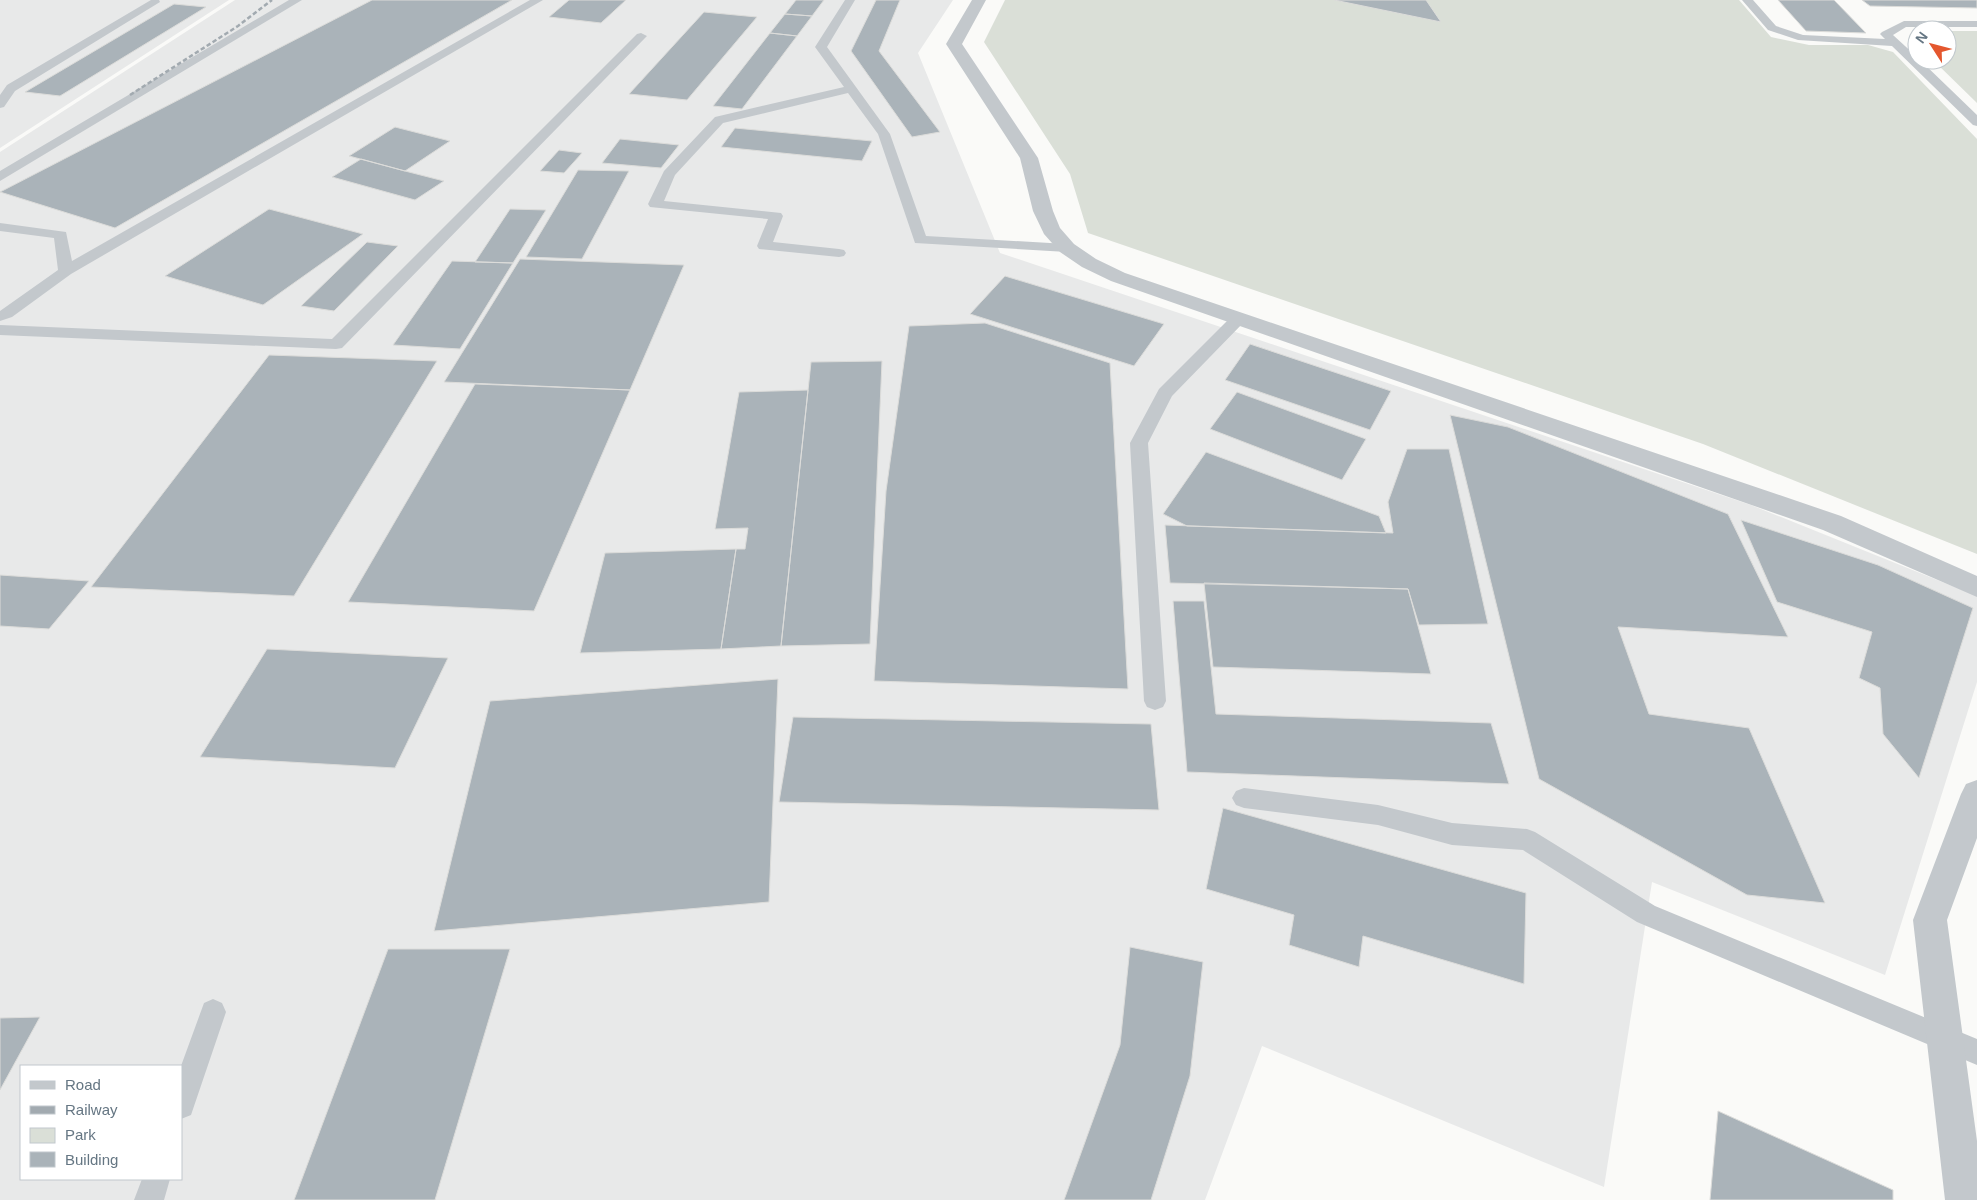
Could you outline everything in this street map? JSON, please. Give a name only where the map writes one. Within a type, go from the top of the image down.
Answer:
[{"type":"street","points":[[978,0],[954,44],[1029,158],[1050,230],[1067,248],[1089,264],[1118,277],[1832,523],[1977,587]]},
{"type":"street","points":[[1965,1200],[1930,920],[1977,794]]},
{"type":"lane","points":[[0,177],[297,0]]},
{"type":"lane","points":[[0,316],[6,314],[66,271],[538,0]]},
{"type":"lane","points":[[850,0],[821,47],[884,134],[920,240],[1067,248]]},
{"type":"lane","points":[[1747,0],[1772,28],[1802,38],[1895,43]]},
{"type":"lane","points":[[0,104],[11,88],[155,2]]},
{"type":"lane","points":[[1977,24],[1904,24],[1886,34],[1977,122]]},
{"type":"lane","points":[[0,330],[336,344],[641,36]]},
{"type":"lane","points":[[839,252],[764,246],[776,216],[655,204],[669,174],[719,120],[851,89]]},
{"type":"lane","points":[[0,226],[61,235],[66,271]]},
{"type":"lane","points":[[1155,701],[1139,443],[1165,393],[1239,318]]},
{"type":"lane","points":[[1244,798],[1378,815],[1452,834],[1527,840],[1646,914],[1977,1052]]},
{"type":"lane","points":[[182,1102],[213,1012]]},
{"type":"lane","points":[[149,1200],[156,1180]]},
{"type":"shaded area","points":[[0,0],[229,0],[0,148]]},
{"type":"shaded area","points":[[235,0],[953,0],[918,53],[1000,253],[1751,505],[1977,596],[1977,682],[1885,975],[1652,882],[1604,1187],[1262,1046],[1205,1200],[0,1200],[0,152]]},
{"type":"green space","points":[[1005,0],[1739,0],[1771,37],[1809,45],[1868,45],[1893,52],[1907,66],[1907,70],[1910,70],[1977,139],[1977,554],[1703,444],[1088,233],[1070,174],[984,42]]},
{"type":"green space","points":[[1957,31],[1977,31],[1977,103],[1943,70],[1957,70]]},
{"type":"building","points":[[372,0],[512,0],[115,228],[0,192]]},
{"type":"building","points":[[569,0],[626,0],[601,23],[549,17]]},
{"type":"building","points":[[796,0],[824,0],[812,16],[785,14]]},
{"type":"building","points":[[876,0],[900,0],[879,51],[940,132],[912,137],[851,51]]},
{"type":"building","points":[[1334,0],[1426,0],[1441,22]]},
{"type":"building","points":[[1778,0],[1834,0],[1866,33],[1806,31]]},
{"type":"building","points":[[1862,0],[1977,0],[1977,8],[1870,6]]},
{"type":"building","points":[[174,4],[206,7],[60,96],[25,92]]},
{"type":"building","points":[[704,12],[757,17],[687,100],[629,94]]},
{"type":"building","points":[[785,14],[812,16],[797,36],[770,33]]},
{"type":"building","points":[[770,33],[797,36],[742,109],[713,106]]},
{"type":"building","points":[[395,127],[450,141],[405,171],[349,156]]},
{"type":"building","points":[[735,128],[872,141],[862,161],[721,147]]},
{"type":"building","points":[[620,139],[679,145],[661,168],[602,163]]},
{"type":"building","points":[[559,150],[582,153],[564,173],[540,171]]},
{"type":"building","points":[[361,159],[444,181],[415,200],[332,177]]},
{"type":"building","points":[[578,170],[629,171],[582,259],[526,257]]},
{"type":"building","points":[[269,209],[363,234],[263,305],[165,276]]},
{"type":"building","points":[[510,209],[546,210],[513,263],[475,262]]},
{"type":"building","points":[[367,242],[398,246],[334,311],[301,306]]},
{"type":"building","points":[[520,259],[684,265],[630,390],[444,382]]},
{"type":"building","points":[[452,261],[513,263],[460,349],[393,345]]},
{"type":"building","points":[[1005,276],[1164,324],[1134,366],[970,314]]},
{"type":"building","points":[[985,323],[1110,363],[1128,689],[874,681],[886,491],[909,326]]},
{"type":"building","points":[[1250,344],[1391,391],[1370,430],[1225,380]]},
{"type":"building","points":[[269,355],[437,361],[294,596],[91,587]]},
{"type":"building","points":[[882,361],[870,644],[781,646],[811,362]]},
{"type":"building","points":[[475,384],[630,390],[534,611],[348,602]]},
{"type":"building","points":[[808,390],[781,646],[721,649],[736,549],[745,549],[748,528],[715,529],[739,392]]},
{"type":"building","points":[[1237,392],[1366,439],[1342,480],[1210,429]]},
{"type":"building","points":[[1450,415],[1508,427],[1728,514],[1788,637],[1618,627],[1649,714],[1749,728],[1825,903],[1747,895],[1539,779]]},
{"type":"building","points":[[1407,449],[1449,449],[1488,624],[1419,625],[1408,589],[1170,583],[1165,525],[1393,533],[1388,502]]},
{"type":"building","points":[[1206,452],[1379,516],[1386,533],[1187,526],[1163,514]]},
{"type":"building","points":[[1741,520],[1878,565],[1973,608],[1919,778],[1883,734],[1880,688],[1859,678],[1872,632],[1777,602]]},
{"type":"building","points":[[736,549],[721,649],[580,653],[605,553]]},
{"type":"building","points":[[0,575],[89,581],[49,629],[0,626]]},
{"type":"building","points":[[1204,583],[1408,589],[1431,674],[1213,667]]},
{"type":"building","points":[[1173,601],[1204,601],[1216,714],[1491,723],[1509,784],[1187,772]]},
{"type":"building","points":[[267,649],[448,658],[395,768],[200,757]]},
{"type":"building","points":[[778,679],[769,902],[434,931],[490,701]]},
{"type":"building","points":[[793,717],[1151,724],[1159,810],[779,802]]},
{"type":"building","points":[[1223,808],[1526,893],[1524,984],[1363,936],[1359,967],[1289,945],[1294,915],[1206,889]]},
{"type":"building","points":[[1130,947],[1203,962],[1190,1076],[1151,1200],[1064,1200],[1120,1045]]},
{"type":"building","points":[[388,949],[510,949],[435,1200],[294,1200]]},
{"type":"building","points":[[40,1017],[0,1090],[0,1018]]},
{"type":"building","points":[[1718,1111],[1893,1190],[1893,1200],[1710,1200]]},
{"type":"railway","points":[[130,95],[238,26],[272,0]]}]
